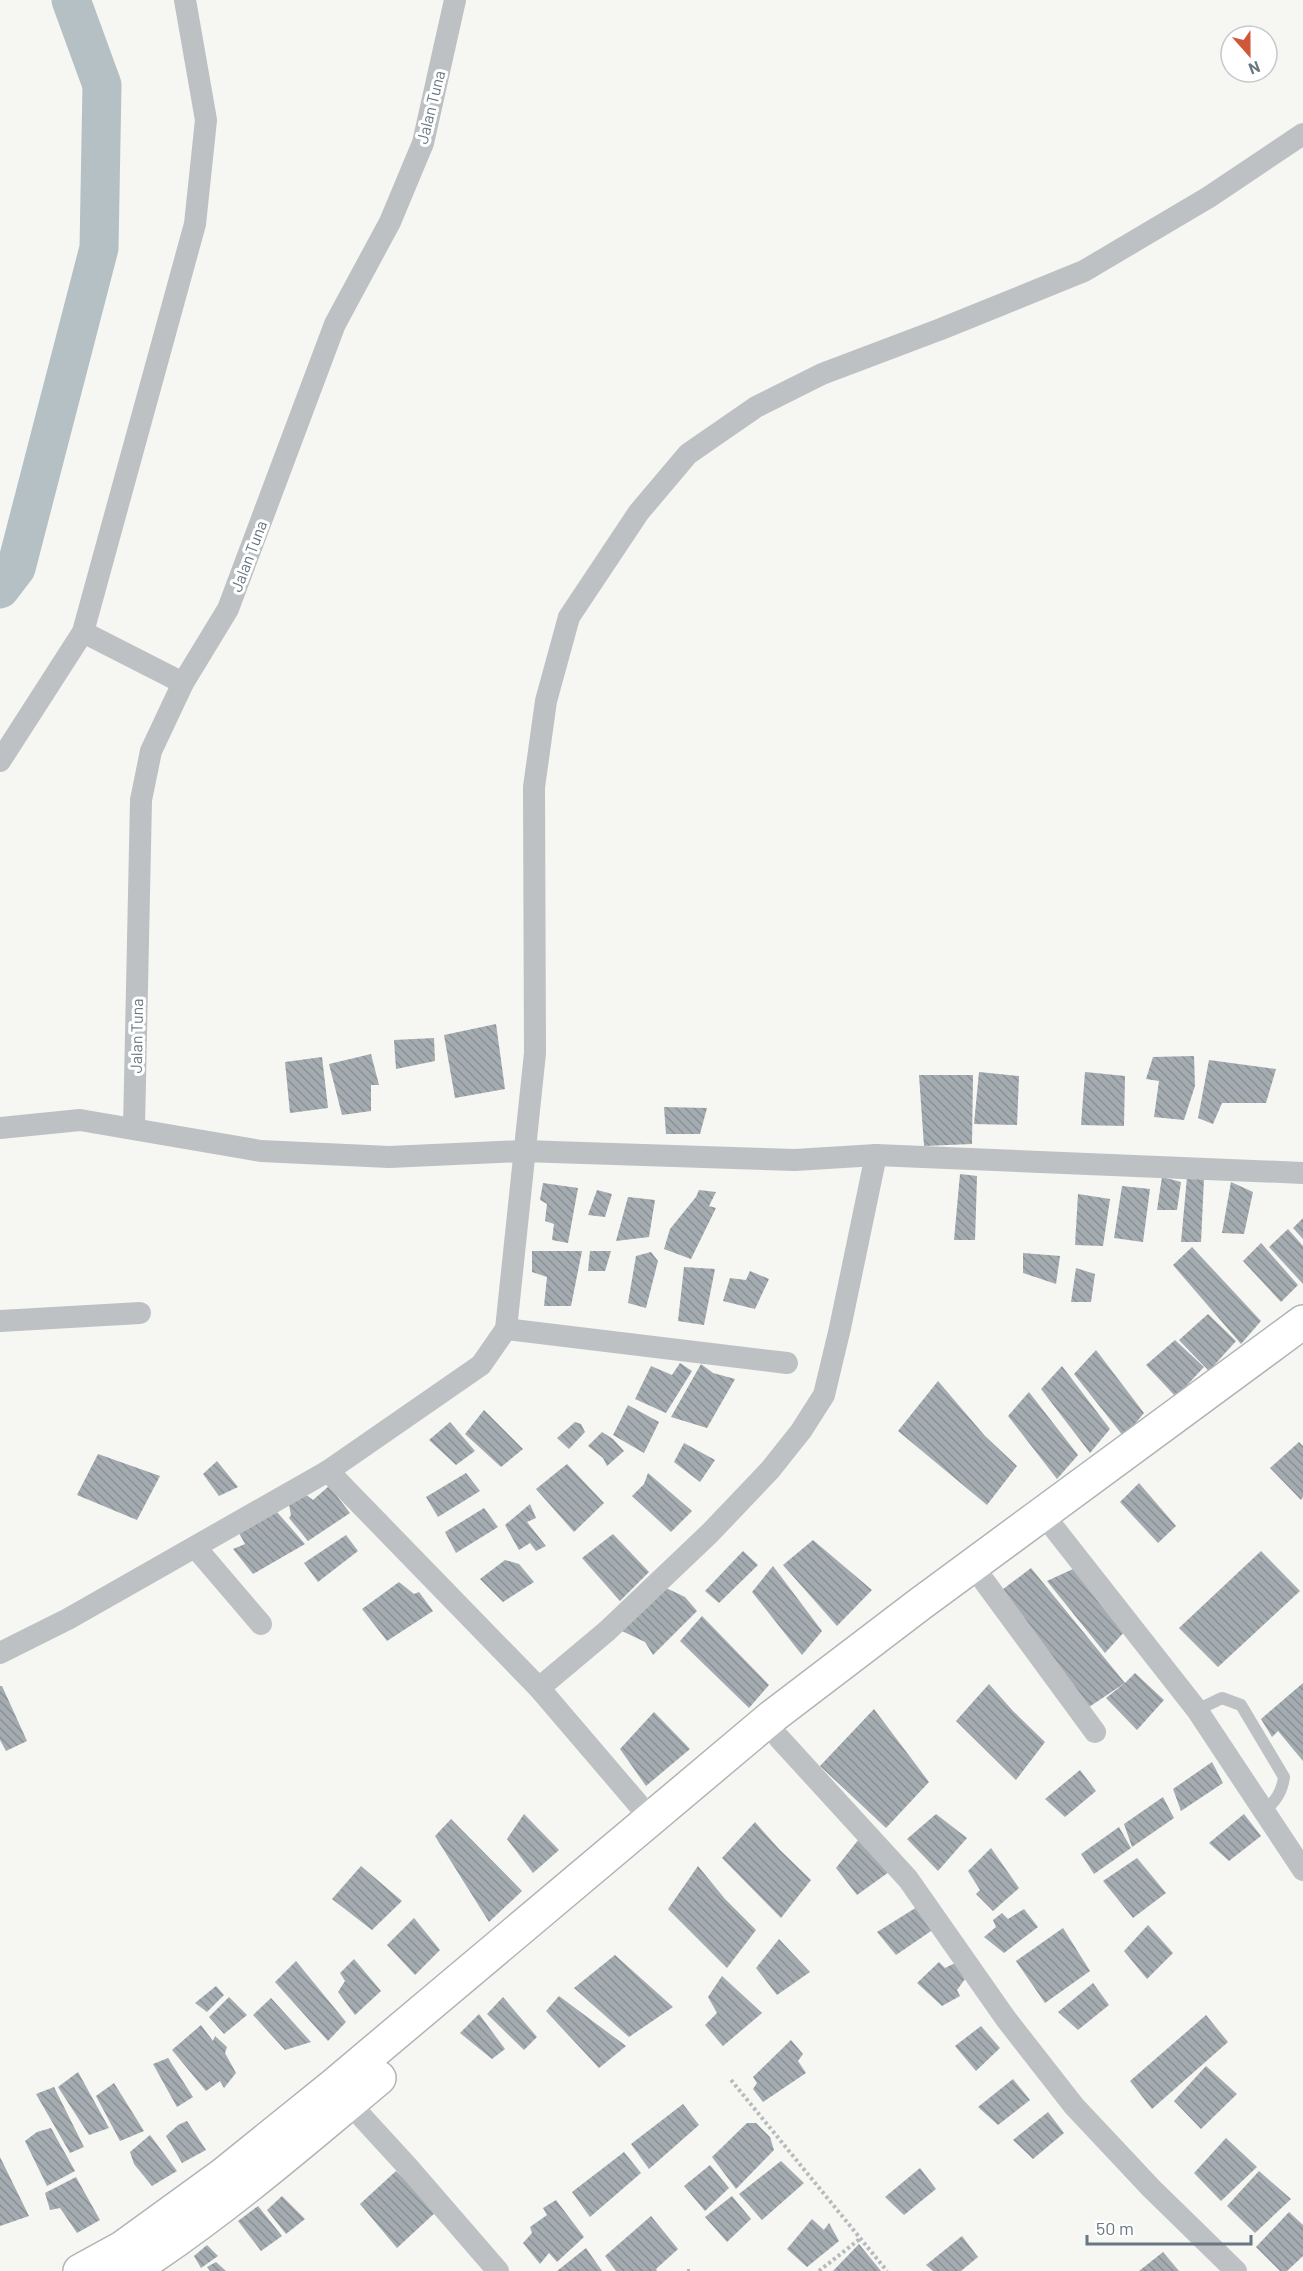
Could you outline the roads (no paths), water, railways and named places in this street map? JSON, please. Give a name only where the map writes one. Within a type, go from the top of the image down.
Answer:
[{"type":"highway","points":[[80,2271],[122,2248],[341,2095],[779,1738],[984,1581],[1049,1522],[1303,1322]]},
{"type":"highway","points":[[131,2271],[187,2233],[651,1819],[773,1716],[920,1604],[1049,1522],[1303,1349]]},
{"type":"street","points":[[0,761],[83,633],[195,224],[206,120],[184,0]]},
{"type":"street","name":"Jalan Tuna","points":[[134,1128],[141,800],[151,751],[183,683],[228,609],[335,324],[390,222],[423,143],[454,0]]},
{"type":"street","points":[[0,1653],[68,1619],[196,1548],[328,1471],[481,1365],[506,1329],[535,1053],[534,787],[546,701],[569,617],[639,512],[688,454],[756,407],[822,374],[1084,271],[1209,197],[1303,134]]},
{"type":"street","points":[[83,633],[183,683]]},
{"type":"street","points":[[0,1128],[81,1120],[261,1151],[389,1157],[523,1151],[795,1160],[876,1155],[1303,1173]]},
{"type":"street","points":[[539,1688],[607,1631],[710,1533],[770,1470],[801,1431],[824,1395],[876,1155]]},
{"type":"street","points":[[0,1321],[140,1313]]},
{"type":"street","points":[[506,1329],[786,1363]]},
{"type":"street","points":[[328,1471],[539,1688],[651,1819]]},
{"type":"street","points":[[1049,1522],[1197,1710],[1303,1870]]},
{"type":"street","points":[[196,1548],[261,1624]]},
{"type":"street","points":[[984,1581],[1095,1732]]},
{"type":"street","points":[[779,1738],[908,1879],[1006,2019],[1074,2106],[1151,2188],[1236,2271]]},
{"type":"street","points":[[341,2095],[407,2166],[498,2271]]},
{"type":"lane","points":[[1197,1710],[1222,1698],[1241,1705],[1284,1777],[1283,1788],[1278,1799],[1264,1812]]},
{"type":"waterway","points":[[0,589],[16,568],[99,248],[102,85],[71,0]]}]
